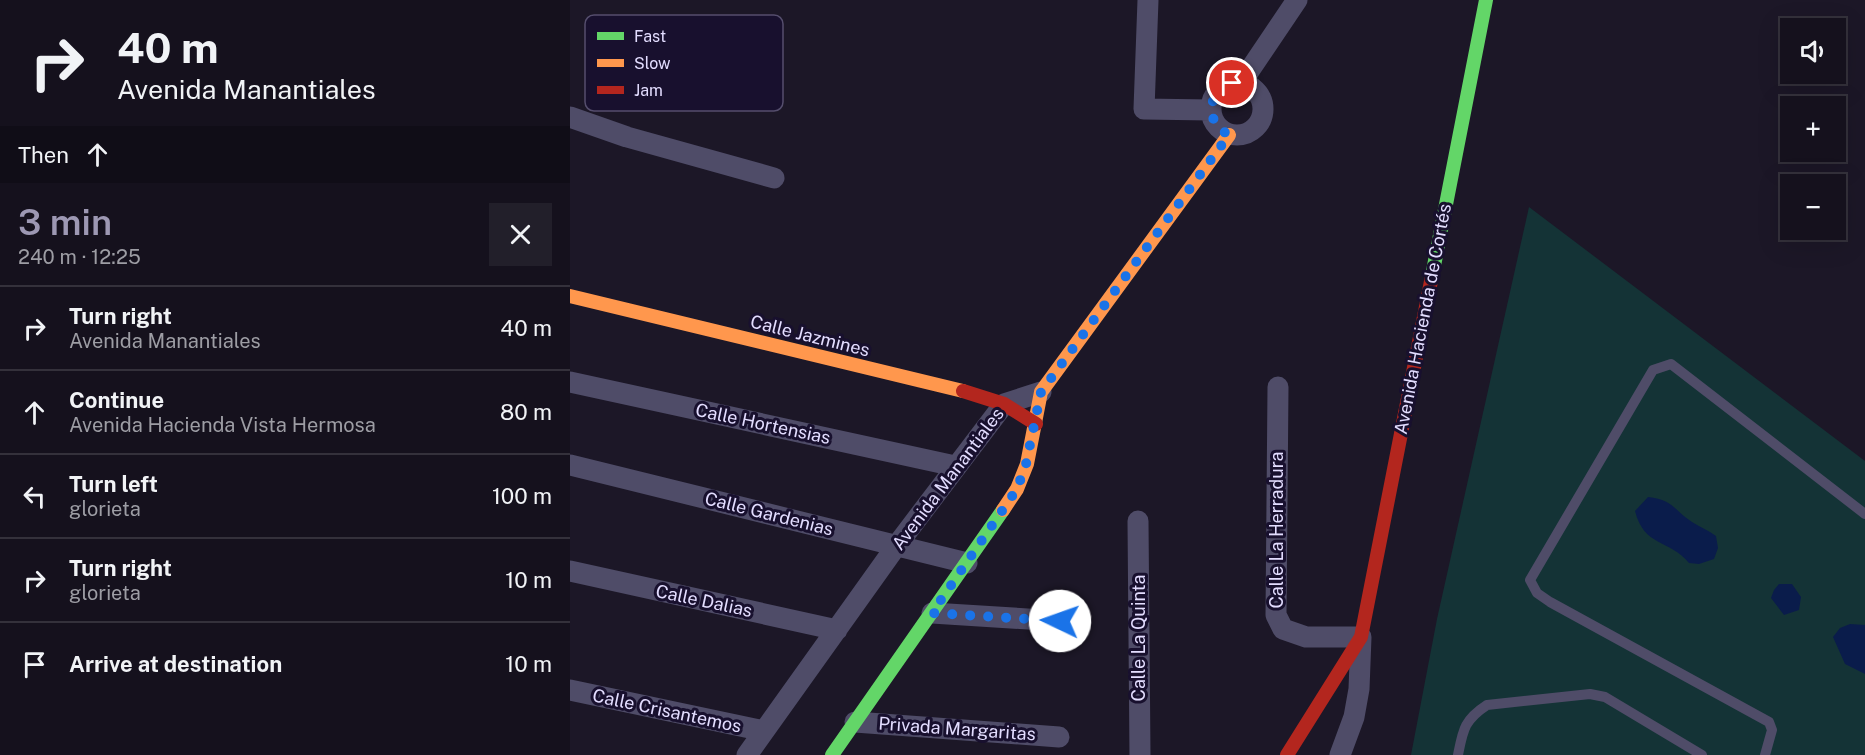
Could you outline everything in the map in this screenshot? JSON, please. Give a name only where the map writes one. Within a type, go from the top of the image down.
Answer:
[{"type":"street","points":[[1148,0],[1144,109],[1210,110]]},
{"type":"street","name":"Avenida Hacienda de Cortés","points":[[1340,755],[1354,717],[1359,689],[1361,638],[1486,0]]},
{"type":"street","points":[[1241,83],[1292,4]]},
{"type":"street","points":[[1232,83],[1241,83],[1256,91],[1261,98],[1263,115],[1254,129],[1247,134],[1229,135],[1215,124],[1210,110],[1217,92],[1232,83]]},
{"type":"street","points":[[570,117],[627,137],[774,178]]},
{"type":"street","points":[[832,755],[968,563],[1017,489],[1036,424],[1041,392],[1229,135]]},
{"type":"street","name":"Calle Jazmines","points":[[570,296],[980,395],[1004,404],[1036,424]]},
{"type":"street","name":"Calle Hortensias","points":[[570,382],[955,466]]},
{"type":"street","name":"Calle La Herradura","points":[[1278,387],[1276,615],[1283,629],[1306,637],[1361,638]]},
{"type":"street","name":"Avenida Manantiales","points":[[747,755],[897,545],[1004,404],[1041,392]]},
{"type":"street","name":"Calle Gardenias","points":[[570,465],[968,563]]},
{"type":"street","name":"Calle La Quinta","points":[[1138,521],[1140,755]]},
{"type":"street","name":"Calle Dalias","points":[[570,571],[837,630]]},
{"type":"street","points":[[932,613],[1060,621]]},
{"type":"street","name":"Avenida Hacienda de Cortés","points":[[1287,755],[1361,638]]},
{"type":"street","name":"Calle Crisantemos","points":[[570,690],[764,731]]},
{"type":"street","name":"Privada Margaritas","points":[[855,722],[1059,737]]},
{"type":"lane","points":[[1765,755],[1772,730],[1768,722],[1550,602],[1537,593],[1530,580],[1653,370],[1671,364],[1865,514]]},
{"type":"lane","points":[[1458,755],[1463,729],[1473,715],[1487,705],[1590,694],[1605,697],[1702,755]]},
{"type":"green space","points":[[1529,207],[1865,461],[1865,755],[1411,755],[1437,619]]},
{"type":"water","points":[[1648,497],[1668,503],[1692,522],[1716,536],[1718,548],[1714,559],[1699,564],[1689,563],[1681,555],[1644,531],[1635,511]]},
{"type":"water","points":[[1779,584],[1792,584],[1801,597],[1799,610],[1784,615],[1771,598]]},
{"type":"water","points":[[1850,624],[1865,625],[1865,674],[1845,664],[1833,637],[1840,628]]},
{"type":"traffic: fast","points":[[1432,276],[1486,0]]},
{"type":"traffic: fast","points":[[832,755],[1003,510]]},
{"type":"traffic: slow","points":[[1003,510],[1017,489],[1027,464],[1041,392],[1229,135]]},
{"type":"traffic: slow","points":[[570,296],[963,391]]},
{"type":"traffic: jam","points":[[1287,755],[1361,637],[1432,276]]},
{"type":"traffic: jam","points":[[963,391],[1004,404],[1036,424]]},
{"type":"route","points":[[1060,621],[932,613],[1017,489],[1036,424],[1041,392],[1229,135],[1215,124],[1210,110],[1217,92],[1232,83]]}]
